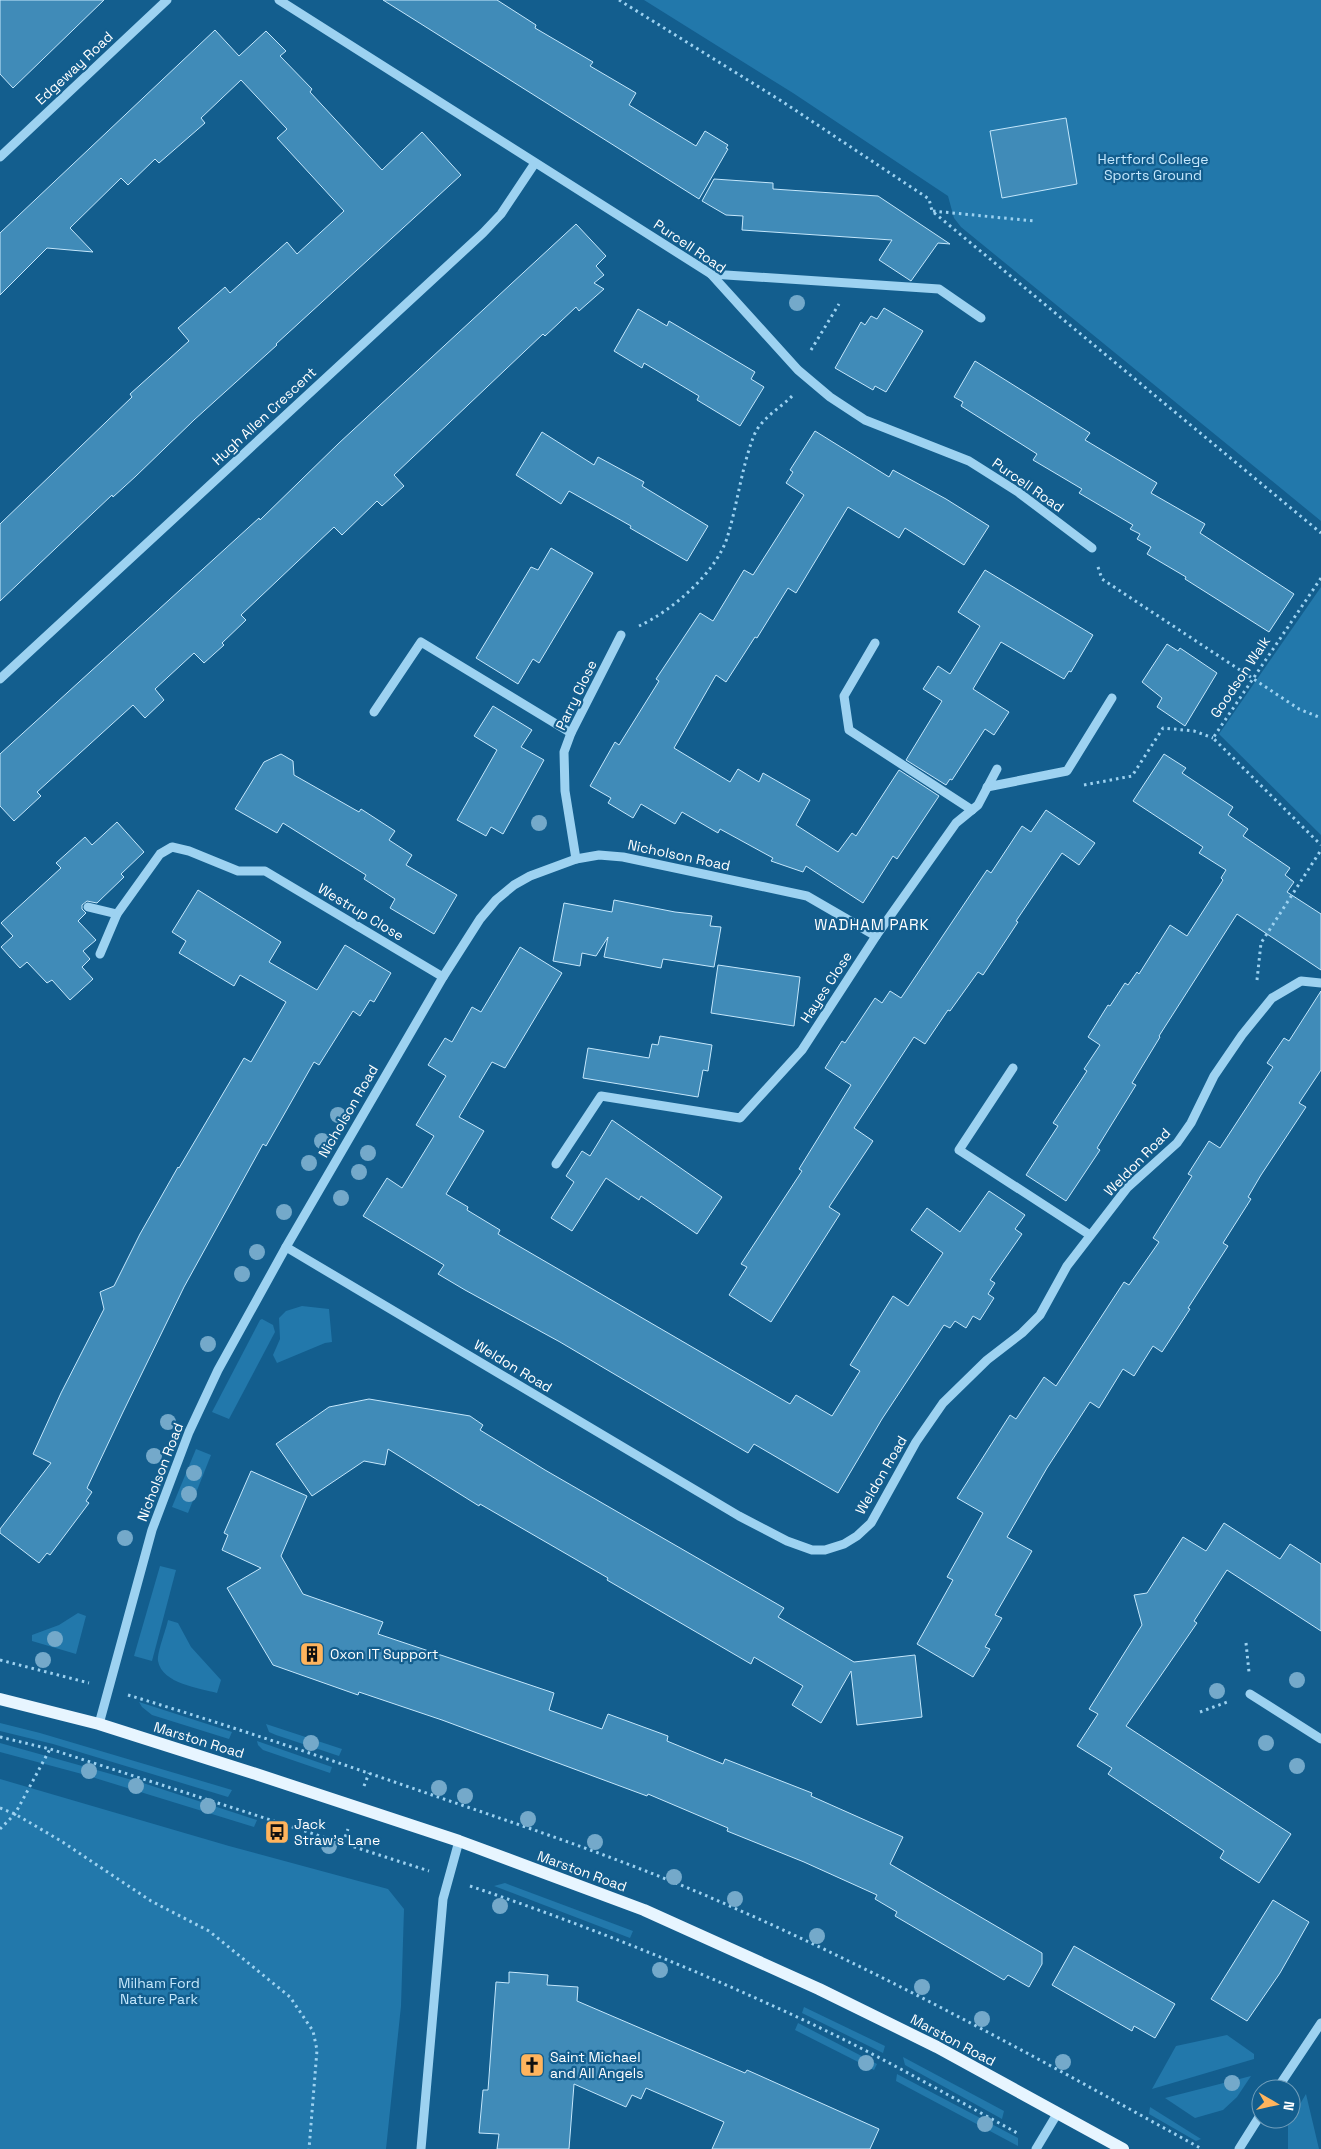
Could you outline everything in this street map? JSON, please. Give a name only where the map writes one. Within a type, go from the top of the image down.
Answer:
[{"type":"main road","name":"Marston Road","points":[[0,1699],[99,1724],[259,1774],[459,1841],[644,1910],[734,1950],[937,2047],[1123,2149]]},
{"type":"street","name":"Edgeway Road","points":[[0,157],[167,0]]},
{"type":"street","name":"Purcell Road","points":[[279,0],[712,274],[798,370],[830,398],[865,420],[969,461],[1018,492],[1092,548]]},
{"type":"street","name":"Hugh Allen Crescent","points":[[0,680],[482,233],[501,214],[535,162]]},
{"type":"street","points":[[712,274],[939,290],[981,318]]},
{"type":"street","name":"Parry Close","points":[[576,858],[565,791],[564,752],[571,733],[621,635]]},
{"type":"street","points":[[374,712],[421,642],[571,733]]},
{"type":"street","points":[[875,643],[844,696],[849,730],[972,810]]},
{"type":"street","points":[[987,787],[1067,771],[1112,698]]},
{"type":"street","name":"Hayes Close","points":[[556,1164],[601,1096],[740,1118],[802,1050],[876,936],[956,823],[978,805],[997,769]]},
{"type":"street","name":"Westrup Close","points":[[117,914],[160,854],[172,847],[189,851],[238,871],[266,871],[443,977]]},
{"type":"street","name":"Nicholson Road","points":[[99,1724],[152,1530],[186,1440],[218,1370],[286,1247],[443,977],[480,919],[496,900],[514,885],[530,876],[576,858],[599,855],[623,857],[807,896],[876,936]]},
{"type":"street","points":[[88,907],[117,914],[100,954]]},
{"type":"street","name":"Weldon Road","points":[[286,1247],[739,1516],[787,1541],[812,1550],[825,1550],[844,1544],[871,1523],[916,1442],[943,1402],[987,1360],[1022,1333],[1040,1315],[1067,1266],[1090,1235],[1128,1188],[1177,1143],[1191,1123],[1214,1076],[1242,1035],[1272,998],[1301,981],[1321,983]]},
{"type":"street","points":[[1012,1068],[959,1150],[1090,1235]]},
{"type":"street","points":[[1250,1694],[1321,1738]]},
{"type":"street","points":[[421,2149],[443,1899],[459,1841]]},
{"type":"street","points":[[1284,2079],[1321,2022]]},
{"type":"street","points":[[1036,2149],[1058,2114]]},
{"type":"street","points":[[1239,2149],[1252,2129]]},
{"type":"path","points":[[619,0],[783,102],[929,199],[932,211],[1321,533]]},
{"type":"path","points":[[932,211],[1034,221]]},
{"type":"path","points":[[621,635],[653,620],[690,590],[705,574],[718,555],[728,537],[753,437],[769,414],[795,393],[798,370],[851,284]]},
{"type":"path","points":[[1092,548],[1102,579],[1299,708],[1321,718]]},
{"type":"path","name":"Goodson Walk","points":[[1321,578],[1213,738],[1321,845]]},
{"type":"path","points":[[1074,787],[1132,776],[1163,728],[1194,731],[1213,738]]},
{"type":"path","points":[[1260,1013],[1256,986],[1261,942],[1321,850]]},
{"type":"path","points":[[1200,1712],[1250,1694],[1246,1643]]},
{"type":"path","points":[[0,1660],[87,1682]]},
{"type":"path","points":[[135,1696],[488,1814],[622,1862],[731,1906],[862,1966],[1202,2149]]},
{"type":"path","points":[[0,1737],[50,1749],[417,1868]]},
{"type":"path","points":[[0,1829],[15,1814],[50,1749]]},
{"type":"path","points":[[0,1808],[15,1814],[61,1841],[151,1901],[209,1931],[243,1956],[290,1997],[313,2031],[316,2050],[309,2149]]},
{"type":"path","points":[[486,1891],[589,1927],[688,1968],[799,2018],[916,2077],[1015,2131]]},
{"type":"green space","name":"Hertford College Sports Ground","points":[[644,0],[1321,0],[1321,521],[961,227],[954,218],[948,196],[793,93]]},
{"type":"green space","points":[[1321,587],[1321,835],[1219,734]]},
{"type":"green space","points":[[302,1306],[329,1309],[332,1342],[325,1343],[277,1363],[273,1355],[280,1339],[279,1318],[286,1311]]},
{"type":"green space","points":[[262,1319],[273,1325],[275,1332],[229,1419],[212,1412],[260,1320]]},
{"type":"green space","points":[[196,1449],[211,1455],[188,1513],[172,1507]]},
{"type":"green space","points":[[160,1566],[176,1570],[152,1661],[134,1656]]},
{"type":"green space","points":[[78,1613],[86,1616],[76,1654],[32,1641],[32,1635],[59,1625]]},
{"type":"green space","points":[[168,1620],[178,1623],[191,1647],[221,1680],[217,1693],[183,1684],[174,1680],[161,1669],[158,1657]]},
{"type":"green space","points":[[139,1702],[232,1732],[229,1739],[152,1715]]},
{"type":"green space","points":[[0,1723],[232,1790],[228,1797],[53,1744],[0,1731]]},
{"type":"green space","points":[[266,1724],[342,1749],[339,1756],[269,1732]]},
{"type":"green space","points":[[257,1741],[332,1767],[330,1773],[263,1750]]},
{"type":"green space","points":[[0,1743],[143,1783],[257,1820],[254,1827],[82,1774],[0,1752]]},
{"type":"green space","name":"Milham Ford Nature Park","points":[[0,1779],[229,1846],[388,1889],[404,1909],[401,2006],[386,2149],[0,2149]]},
{"type":"green space","points":[[505,1883],[633,1931],[630,1938],[494,1886]]},
{"type":"green space","points":[[804,2007],[885,2046],[883,2053],[802,2013]]},
{"type":"green space","points":[[798,2023],[877,2064],[874,2070],[795,2030]]},
{"type":"green space","points":[[1227,2035],[1254,2054],[1254,2059],[1152,2089],[1176,2046]]},
{"type":"green space","points":[[903,2057],[1004,2111],[1002,2119],[905,2065]]},
{"type":"green space","points":[[897,2074],[1018,2138],[1018,2146],[896,2081]]},
{"type":"green space","points":[[1251,2076],[1237,2097],[1223,2110],[1195,2118],[1165,2098]]},
{"type":"green space","points":[[1306,2094],[1319,2149],[1288,2149],[1288,2129],[1301,2129],[1301,2102]]},
{"type":"green space","points":[[1150,2107],[1201,2139],[1196,2141],[1149,2114]]},
{"type":"building","points":[[0,0],[104,0],[13,88],[0,74]]},
{"type":"building","points":[[383,0],[497,0],[536,25],[535,28],[593,62],[590,66],[636,93],[629,105],[696,146],[705,131],[728,145],[726,148],[728,149],[699,199]]},
{"type":"building","points":[[215,30],[239,56],[266,31],[286,51],[280,56],[312,89],[310,92],[382,170],[422,132],[461,175],[276,344],[113,497],[112,495],[0,601],[0,524],[132,397],[130,394],[189,341],[178,328],[225,287],[230,293],[287,242],[297,254],[344,211],[277,138],[287,129],[241,80],[201,118],[205,123],[159,163],[155,159],[128,185],[121,178],[70,228],[93,252],[47,248],[0,295],[0,233]]},
{"type":"building","points":[[1066,118],[1077,184],[1002,198],[990,131]]},
{"type":"building","points":[[714,179],[773,183],[773,189],[878,196],[950,244],[938,243],[911,281],[879,260],[892,240],[742,230],[743,216],[726,215],[702,201]]},
{"type":"building","points":[[576,224],[606,256],[596,266],[604,275],[594,283],[604,289],[579,311],[576,307],[545,336],[543,334],[394,475],[404,486],[382,506],[377,501],[342,535],[334,527],[241,615],[246,620],[222,643],[224,645],[204,663],[194,653],[155,689],[164,700],[145,718],[133,705],[37,792],[41,796],[14,821],[0,806],[0,754],[259,518],[260,520],[339,443]]},
{"type":"building","points":[[884,308],[923,331],[886,392],[875,386],[873,390],[835,368],[861,322],[865,325],[871,316],[877,319]]},
{"type":"building","points":[[638,309],[667,326],[669,321],[755,372],[751,379],[764,387],[740,426],[697,400],[699,396],[644,363],[642,368],[614,351]]},
{"type":"building","points":[[975,361],[1090,433],[1085,440],[1157,483],[1151,493],[1205,524],[1200,533],[1294,594],[1269,632],[1185,579],[1186,577],[1147,554],[1151,547],[1137,539],[1140,534],[1130,529],[1133,525],[1079,493],[1082,489],[1033,460],[1037,454],[961,406],[963,402],[954,397]]},
{"type":"building","points":[[815,431],[889,477],[893,470],[946,499],[989,526],[964,565],[905,528],[899,538],[848,507],[796,593],[788,588],[757,638],[755,637],[726,682],[716,675],[674,748],[730,782],[738,769],[759,782],[763,773],[810,800],[796,825],[838,852],[852,833],[856,836],[899,770],[939,796],[897,859],[893,856],[863,903],[806,866],[803,872],[771,861],[773,858],[720,829],[718,833],[682,812],[675,824],[641,804],[633,818],[608,803],[611,798],[590,786],[615,742],[619,745],[659,681],[656,679],[700,613],[713,621],[744,570],[753,575],[804,495],[786,483],[793,472],[790,470]]},
{"type":"building","points":[[542,432],[594,465],[598,457],[644,482],[642,486],[708,526],[687,561],[630,528],[631,526],[569,491],[561,504],[516,475]]},
{"type":"building","points":[[551,548],[593,573],[539,663],[533,659],[518,684],[476,658],[531,567],[538,570]]},
{"type":"building","points":[[985,570],[1093,635],[1071,672],[1069,671],[1064,679],[1001,642],[973,689],[1009,712],[994,735],[985,729],[952,780],[950,779],[946,785],[906,760],[942,701],[923,689],[938,666],[950,674],[980,626],[958,612]]},
{"type":"building","points":[[1167,644],[1178,651],[1180,648],[1217,673],[1185,726],[1157,707],[1162,698],[1142,682]]},
{"type":"building","points":[[493,706],[532,730],[521,747],[544,760],[503,834],[491,827],[486,836],[457,820],[497,750],[474,736]]},
{"type":"building","points":[[281,754],[293,761],[294,775],[359,812],[361,809],[395,831],[389,840],[412,855],[406,865],[457,895],[434,934],[390,908],[395,899],[364,879],[366,875],[283,823],[277,833],[235,809],[264,762]]},
{"type":"building","points":[[1164,754],[1186,768],[1182,773],[1233,807],[1228,815],[1248,829],[1243,836],[1290,868],[1285,875],[1294,882],[1287,892],[1321,914],[1321,970],[1237,914],[1159,1036],[1132,1083],[1136,1085],[1097,1148],[1100,1150],[1066,1201],[1026,1175],[1058,1126],[1053,1123],[1087,1071],[1084,1069],[1100,1045],[1088,1037],[1108,1005],[1110,1006],[1125,983],[1128,985],[1137,972],[1139,974],[1170,925],[1187,936],[1223,880],[1221,878],[1226,870],[1199,853],[1203,847],[1133,801]]},
{"type":"building","points":[[1046,810],[1095,843],[1079,865],[1062,853],[1016,921],[1018,922],[983,975],[978,972],[950,1011],[948,1010],[925,1044],[914,1037],[854,1128],[873,1141],[829,1207],[840,1214],[771,1322],[729,1295],[747,1267],[741,1264],[802,1171],[799,1169],[851,1085],[825,1068],[842,1041],[845,1043],[875,998],[882,1003],[890,991],[901,998],[987,870],[991,873],[1022,826],[1031,832]]},
{"type":"building","points":[[117,822],[144,852],[121,874],[124,877],[97,903],[87,901],[82,905],[82,909],[86,913],[78,921],[96,940],[83,951],[90,959],[82,967],[93,979],[70,1000],[52,980],[47,983],[27,962],[20,968],[1,947],[13,936],[1,923],[61,868],[56,863],[85,837],[92,845]]},
{"type":"building","points":[[198,890],[281,942],[269,962],[317,990],[345,945],[391,973],[374,1002],[370,1000],[360,1016],[353,1011],[319,1065],[314,1062],[266,1146],[263,1144],[184,1287],[123,1412],[87,1488],[92,1492],[86,1501],[89,1503],[50,1555],[47,1553],[39,1563],[0,1533],[0,1529],[51,1463],[33,1454],[61,1393],[104,1309],[100,1292],[114,1286],[140,1234],[178,1167],[244,1058],[251,1062],[286,1002],[240,975],[234,986],[179,953],[186,941],[172,932]]},
{"type":"building","points":[[614,900],[675,912],[712,916],[710,926],[721,927],[714,967],[663,959],[661,968],[604,957],[608,937],[596,956],[582,953],[580,966],[553,961],[564,903],[612,912]]},
{"type":"building","points":[[520,947],[562,973],[505,1068],[492,1062],[459,1117],[484,1131],[446,1194],[468,1207],[467,1210],[500,1230],[498,1234],[790,1404],[796,1395],[832,1416],[860,1371],[850,1365],[893,1296],[908,1306],[943,1253],[911,1230],[927,1208],[960,1232],[989,1191],[1025,1215],[1015,1229],[1022,1234],[990,1280],[995,1283],[988,1294],[994,1298],[980,1320],[973,1316],[966,1328],[955,1321],[950,1328],[944,1325],[882,1419],[838,1493],[754,1444],[748,1453],[560,1342],[465,1290],[438,1274],[444,1265],[363,1216],[387,1178],[402,1188],[434,1136],[416,1125],[446,1076],[428,1065],[445,1038],[452,1042],[472,1007],[481,1012]]},
{"type":"building","points":[[718,965],[800,977],[794,1026],[711,1013]]},
{"type":"building","points":[[1321,991],[1321,1070],[1299,1103],[1306,1107],[1248,1197],[1251,1199],[1223,1243],[1228,1246],[1162,1352],[1153,1346],[1134,1376],[1123,1369],[1099,1408],[1090,1402],[1047,1468],[1007,1537],[1032,1551],[995,1615],[1002,1618],[985,1647],[990,1649],[973,1677],[917,1644],[953,1580],[947,1577],[983,1513],[957,1498],[1010,1415],[1016,1419],[1044,1377],[1056,1386],[1124,1282],[1129,1285],[1159,1242],[1153,1238],[1192,1176],[1188,1174],[1209,1141],[1220,1148],[1273,1067],[1267,1063],[1284,1038],[1289,1041]]},
{"type":"building","points":[[660,1036],[712,1045],[708,1071],[703,1070],[698,1097],[583,1078],[588,1048],[649,1058],[652,1044],[658,1045]]},
{"type":"building","points":[[612,1120],[722,1197],[697,1234],[641,1196],[639,1200],[606,1178],[572,1231],[551,1218],[574,1182],[566,1176],[582,1151],[590,1156]]},
{"type":"building","points":[[369,1399],[470,1416],[483,1425],[480,1430],[545,1470],[784,1608],[778,1617],[854,1662],[915,1655],[922,1717],[857,1725],[851,1671],[821,1723],[792,1705],[803,1686],[754,1657],[751,1664],[607,1580],[608,1578],[480,1504],[479,1506],[388,1449],[385,1465],[364,1461],[312,1496],[276,1444],[329,1407]]},
{"type":"building","points":[[251,1471],[307,1496],[281,1556],[303,1594],[383,1622],[378,1634],[554,1693],[549,1710],[602,1729],[608,1714],[668,1736],[667,1741],[723,1764],[725,1759],[812,1793],[811,1796],[903,1837],[890,1864],[1042,1953],[1042,1964],[1029,1987],[1008,1975],[1004,1980],[895,1916],[897,1912],[875,1899],[877,1895],[804,1862],[727,1831],[728,1828],[648,1794],[647,1796],[442,1720],[359,1692],[358,1695],[273,1665],[227,1588],[261,1568],[222,1550],[228,1535],[224,1533]]},
{"type":"building","points":[[1224,1523],[1280,1559],[1290,1544],[1321,1564],[1321,1631],[1227,1570],[1194,1621],[1197,1623],[1126,1726],[1291,1834],[1259,1883],[1220,1858],[1224,1851],[1108,1774],[1112,1768],[1077,1746],[1098,1714],[1089,1709],[1142,1625],[1134,1595],[1147,1593],[1183,1537],[1206,1551]]},
{"type":"building","points":[[1273,1900],[1309,1922],[1280,1973],[1247,2021],[1211,1999]]},
{"type":"building","points":[[1074,1946],[1175,2004],[1155,2038],[1134,2026],[1132,2031],[1052,1985]]},
{"type":"building","points":[[509,1972],[548,1975],[547,1985],[578,1987],[577,2001],[745,2073],[747,2070],[879,2129],[870,2149],[712,2149],[724,2122],[646,2088],[641,2099],[632,2095],[626,2107],[574,2084],[569,2149],[497,2149],[499,2134],[479,2133],[483,2090],[488,2090],[496,1982],[509,1983]]},
{"type":"place","name":"Oxon IT Support","points":[[312,1654]]},
{"type":"place","name":"Jack Straw's Lane","points":[[277,1832]]},
{"type":"place","name":"Saint Michael and All Angels","points":[[532,2065]]},
{"type":"district","name":"WADHAM PARK","points":[[872,925]]}]
